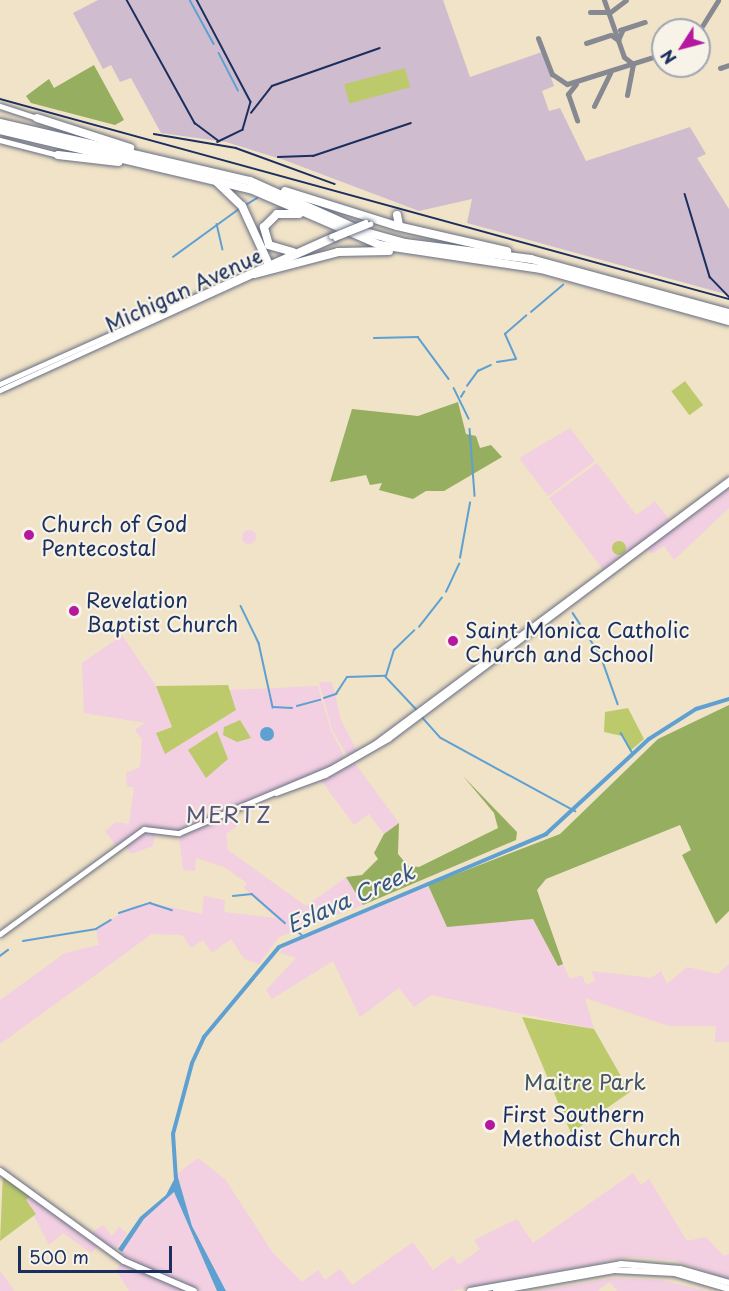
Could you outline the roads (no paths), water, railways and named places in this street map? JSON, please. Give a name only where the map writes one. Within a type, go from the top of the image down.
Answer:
[{"type":"highway","points":[[38,118],[158,163]]},
{"type":"highway","points":[[0,123],[158,163],[263,194],[307,215],[413,253]]},
{"type":"highway","points":[[0,130],[58,144],[250,181],[373,222],[531,259],[729,313]]},
{"type":"highway","points":[[58,155],[158,163]]},
{"type":"highway","points":[[201,176],[237,198],[269,265]]},
{"type":"highway","points":[[250,181],[383,237],[531,259]]},
{"type":"highway","points":[[293,252],[269,245],[264,227],[283,212],[307,215]]},
{"type":"highway","points":[[397,214],[396,224],[426,233]]},
{"type":"highway","points":[[255,274],[338,252],[413,253],[541,269],[729,321]]},
{"type":"main road","points":[[0,106],[38,118]]},
{"type":"main road","points":[[0,140],[58,155]]},
{"type":"main road","name":"Michigan Avenue","points":[[0,390],[255,274],[293,252],[373,222]]},
{"type":"main road","name":"Michigan Avenue","points":[[0,384],[333,237]]},
{"type":"main road","points":[[0,934],[144,829],[179,833],[276,793],[380,740],[729,481]]},
{"type":"main road","points":[[133,838],[155,831]]},
{"type":"main road","points":[[0,1171],[115,1255],[194,1291]]},
{"type":"main road","points":[[470,1291],[621,1264],[680,1269],[729,1283]]},
{"type":"main road","points":[[496,1291],[621,1270],[675,1273],[729,1289]]},
{"type":"water","points":[[267,727],[272,729],[274,734],[272,739],[267,741],[262,739],[260,734],[262,729]]},
{"type":"water","points":[[177,1174],[192,1226],[226,1291],[217,1291],[174,1192],[144,1219],[122,1252],[118,1249],[140,1217],[166,1195]]},
{"type":"waterway","points":[[190,0],[214,44]]},
{"type":"waterway","points":[[219,53],[238,90]]},
{"type":"waterway","points":[[246,205],[257,198]]},
{"type":"waterway","points":[[173,257],[239,209]]},
{"type":"waterway","points":[[217,224],[223,249]]},
{"type":"waterway","points":[[531,312],[563,285]]},
{"type":"waterway","points":[[497,362],[516,359],[505,334],[526,316]]},
{"type":"waterway","points":[[374,338],[418,337],[449,379]]},
{"type":"waterway","points":[[467,386],[478,371],[491,365]]},
{"type":"waterway","points":[[454,388],[469,419]]},
{"type":"waterway","points":[[461,397],[464,392]]},
{"type":"waterway","points":[[470,429],[475,496]]},
{"type":"waterway","points":[[460,558],[470,503]]},
{"type":"waterway","points":[[446,592],[459,564]]},
{"type":"waterway","points":[[419,627],[442,598]]},
{"type":"waterway","points":[[241,606],[259,643],[273,707],[292,708]]},
{"type":"waterway","points":[[573,613],[601,656],[618,704]]},
{"type":"waterway","points":[[386,676],[394,650],[414,631]]},
{"type":"waterway","points":[[324,698],[336,694],[347,677],[385,676],[417,710]]},
{"type":"waterway","name":"Eslava Creek","points":[[176,1180],[173,1134],[192,1063],[204,1037],[279,947],[546,834],[649,739],[696,709],[729,699]]},
{"type":"waterway","points":[[297,706],[320,700]]},
{"type":"waterway","points":[[422,717],[441,738],[575,811]]},
{"type":"waterway","points":[[621,733],[633,754]]},
{"type":"waterway","points":[[233,896],[252,894],[285,923]]},
{"type":"waterway","points":[[119,913],[150,903],[172,910]]},
{"type":"waterway","points":[[23,941],[96,929],[111,920]]},
{"type":"waterway","points":[[296,930],[302,935]]},
{"type":"waterway","points":[[0,956],[8,950]]},
{"type":"railway","points":[[127,0],[195,123],[219,141]]},
{"type":"railway","points":[[197,0],[251,102],[243,130],[218,142]]},
{"type":"railway","points":[[251,113],[272,86],[380,48]]},
{"type":"railway","points":[[0,99],[729,299]]},
{"type":"railway","points":[[278,157],[313,156],[411,123]]},
{"type":"railway","points":[[154,134],[236,148],[335,184]]},
{"type":"railway","points":[[685,194],[710,277],[729,297]]},
{"type":"place","name":"Church of God Pentecostal","points":[[29,535]]},
{"type":"place","name":"Revelation Baptist Church","points":[[74,611]]},
{"type":"place","name":"Saint Monica Catholic Church and School","points":[[453,641]]},
{"type":"place","name":"First Southern Methodist Church","points":[[490,1125]]},
{"type":"district","name":"MERTZ","points":[[229,814]]},
{"type":"park label","name":"Maitre Park","points":[[585,1081]]}]
